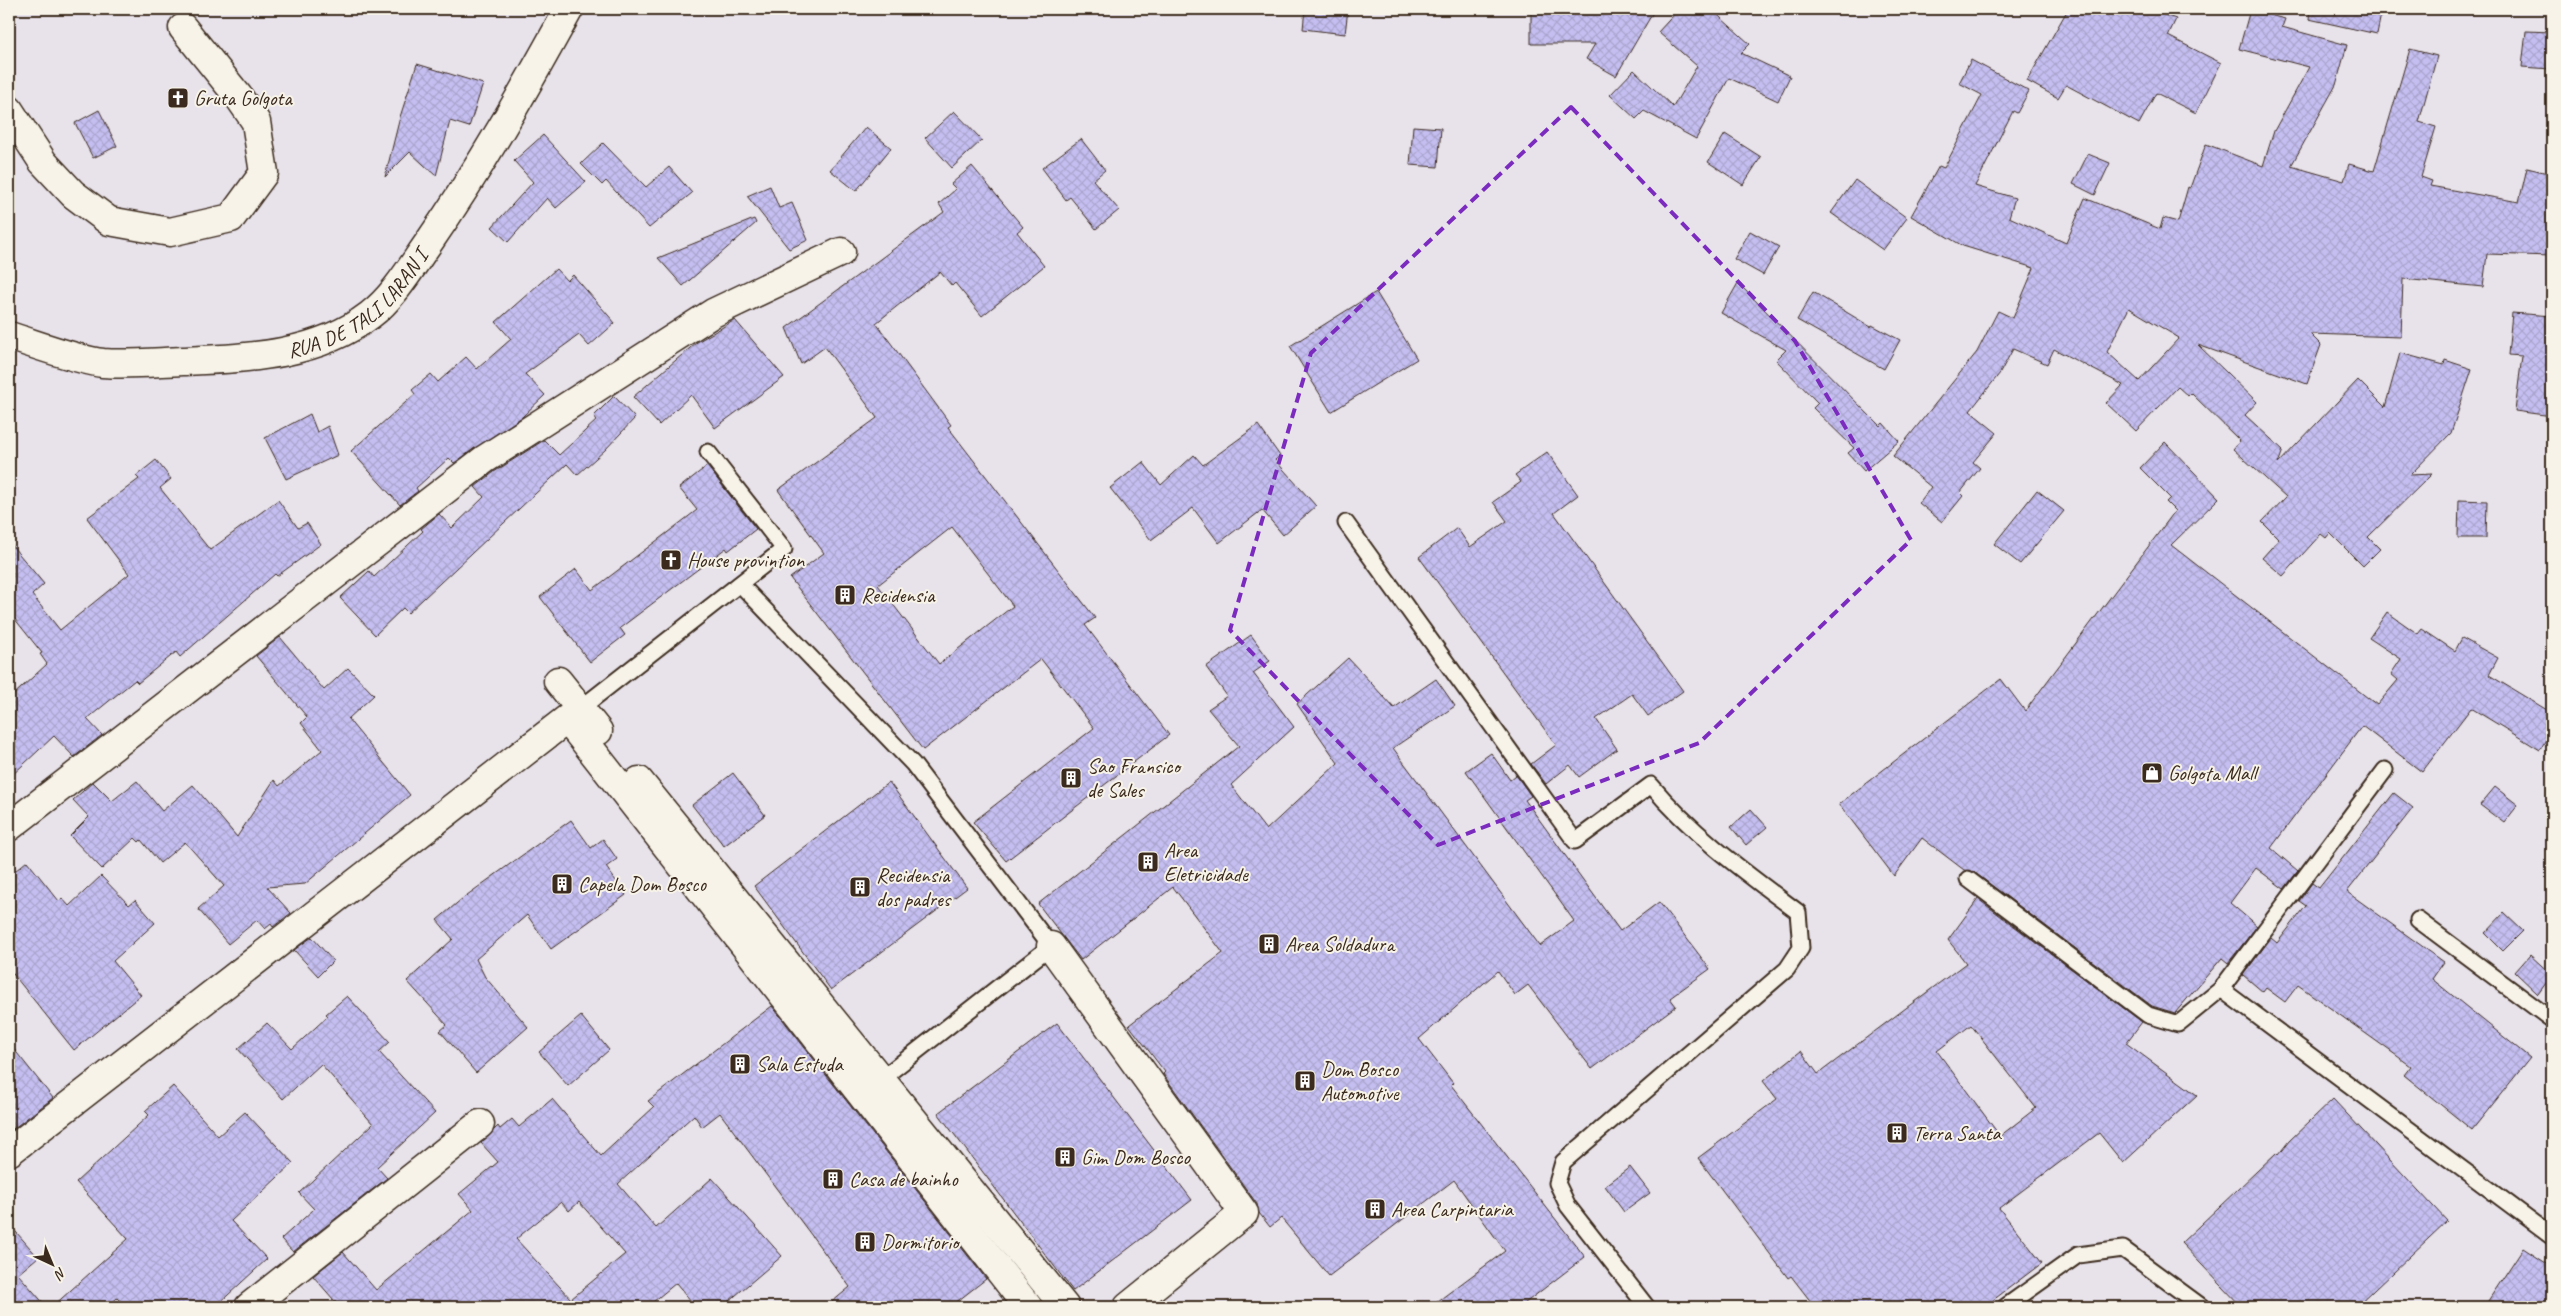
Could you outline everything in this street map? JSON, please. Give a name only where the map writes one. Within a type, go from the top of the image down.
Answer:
[{"type":"street","name":"RUA DE TALI LARAN I","points":[[9,336],[102,363],[160,362],[246,358],[289,351],[348,330],[372,314],[402,281],[462,195],[501,132],[569,9]]},
{"type":"street","points":[[9,110],[43,162],[73,194],[109,221],[170,232],[231,218],[264,173],[256,122],[238,96],[184,28]]},
{"type":"street","points":[[9,827],[485,459],[714,313],[841,252]]},
{"type":"street","points":[[558,681],[574,714],[871,1087],[1065,1307]]},
{"type":"street","points":[[9,1152],[574,714]]},
{"type":"street","points":[[1051,946],[1244,1213],[1128,1307]]},
{"type":"street","points":[[871,1087],[1028,1307]]},
{"type":"street","points":[[249,1307],[480,1124]]},
{"type":"lane","points":[[574,714],[784,549],[708,452]]},
{"type":"lane","points":[[1346,523],[1574,841],[1651,785],[1673,811],[1715,849],[1798,912],[1801,948],[1787,969],[1563,1162],[1558,1183],[1568,1206],[1646,1307]]},
{"type":"lane","points":[[740,584],[912,764],[1051,946],[871,1087]]},
{"type":"lane","points":[[1968,878],[2148,1015],[2178,1024],[2220,989],[2385,770]]},
{"type":"lane","points":[[2418,920],[2552,1020]]},
{"type":"lane","points":[[2220,989],[2552,1236]]},
{"type":"lane","points":[[2004,1307],[2078,1254],[2123,1249],[2202,1307]]},
{"type":"highlighted area","points":[[1571,107],[1795,341],[1911,540],[1699,743],[1438,845],[1230,630],[1311,353]]},
{"type":"building","points":[[1305,9],[1348,9],[1345,34],[1303,29]]},
{"type":"building","points":[[1531,9],[1655,9],[1616,76],[1586,59],[1595,44],[1531,44]]},
{"type":"building","points":[[1679,9],[1711,9],[1750,44],[1741,53],[1790,76],[1778,101],[1729,78],[1696,139],[1644,111],[1636,119],[1610,95],[1634,70],[1673,107],[1697,66],[1658,32]]},
{"type":"building","points":[[2068,9],[2147,9],[2176,19],[2168,36],[2221,63],[2196,113],[2156,93],[2139,124],[2066,85],[2058,98],[2027,81]]},
{"type":"building","points":[[2310,9],[2382,9],[2377,34],[2309,19]]},
{"type":"building","points":[[2250,10],[2285,19],[2282,27],[2347,45],[2336,85],[2291,166],[2344,181],[2349,164],[2374,171],[2410,49],[2437,56],[2419,122],[2436,127],[2421,177],[2432,181],[2430,186],[2519,202],[2527,168],[2552,174],[2552,256],[2487,254],[2483,287],[2403,279],[2401,337],[2310,334],[2321,345],[2307,384],[2198,345],[2257,402],[2245,415],[2283,450],[2278,464],[2358,380],[2385,407],[2400,353],[2444,365],[2445,360],[2472,369],[2451,433],[2410,475],[2432,474],[2368,537],[2380,549],[2363,566],[2330,533],[2326,538],[2321,534],[2283,576],[2262,558],[2279,539],[2262,522],[2286,497],[2233,449],[2240,441],[2191,393],[2188,396],[2178,387],[2136,431],[2106,403],[2123,385],[2054,349],[2047,364],[2013,349],[2000,373],[1970,411],[1997,433],[1973,462],[1980,468],[1960,493],[1963,496],[1942,522],[1919,503],[1931,487],[1893,456],[1977,352],[1998,311],[2013,318],[2034,268],[1963,246],[1911,216],[1939,166],[1944,168],[1982,95],[1959,83],[1971,60],[2029,91],[2017,113],[2013,111],[1975,186],[2015,198],[2009,217],[2066,243],[2085,198],[2160,229],[2163,218],[2178,222],[2188,187],[2190,188],[2206,144],[2263,166],[2274,131],[2309,67],[2239,49]],"holes":[[[2129,308],[2179,338],[2139,381],[2107,352]]]},
{"type":"building","points":[[2526,31],[2552,32],[2551,69],[2522,67]]},
{"type":"building","points":[[417,64],[483,84],[469,127],[450,121],[436,176],[410,152],[385,177],[400,117]]},
{"type":"building","points":[[99,110],[117,146],[93,158],[75,123]]},
{"type":"building","points":[[954,111],[982,140],[952,168],[925,138]]},
{"type":"building","points":[[1413,126],[1441,128],[1438,167],[1410,165]]},
{"type":"building","points":[[866,127],[891,148],[856,191],[830,170]]},
{"type":"building","points":[[1725,134],[1761,157],[1743,185],[1708,162]]},
{"type":"building","points":[[543,135],[586,182],[556,208],[547,198],[508,242],[492,227],[533,182],[514,161]]},
{"type":"building","points":[[1081,139],[1105,170],[1093,180],[1119,210],[1096,229],[1070,197],[1066,200],[1042,168]]},
{"type":"building","points":[[603,143],[646,187],[669,167],[692,193],[649,228],[606,181],[602,185],[581,164]]},
{"type":"building","points":[[2088,154],[2110,163],[2095,195],[2073,184]]},
{"type":"building","points":[[972,166],[1023,227],[1017,232],[1044,266],[982,316],[955,283],[952,286],[940,272],[876,323],[951,425],[948,427],[1095,618],[1085,625],[1169,735],[1006,861],[973,822],[1094,728],[1041,659],[923,750],[790,578],[824,553],[778,490],[877,418],[825,347],[801,364],[786,328],[944,212],[939,204],[956,189],[951,184]],"holes":[[[952,527],[1013,606],[939,664],[878,585]]]},
{"type":"building","points":[[1855,180],[1907,218],[1883,250],[1831,213]]},
{"type":"building","points":[[770,186],[779,208],[792,203],[808,240],[789,249],[747,196]]},
{"type":"building","points":[[754,219],[756,223],[683,286],[658,258]]},
{"type":"building","points":[[1750,231],[1779,247],[1763,275],[1734,259]]},
{"type":"building","points":[[556,269],[567,281],[573,275],[615,323],[589,346],[579,335],[525,374],[545,395],[522,417],[454,463],[449,458],[416,488],[418,491],[400,505],[351,451],[415,394],[412,390],[431,374],[438,382],[466,357],[477,369],[511,339],[496,322]]},
{"type":"building","points":[[1738,283],[1880,426],[1883,423],[1899,441],[1864,471],[1848,453],[1854,448],[1813,408],[1818,403],[1776,360],[1786,350],[1721,313]]},
{"type":"building","points":[[1376,292],[1417,359],[1331,412],[1290,346]]},
{"type":"building","points":[[1813,292],[1871,327],[1872,325],[1900,340],[1884,369],[1797,320]]},
{"type":"building","points":[[2512,313],[2552,316],[2552,416],[2515,411],[2522,356],[2508,355]]},
{"type":"building","points":[[735,320],[784,377],[715,428],[691,395],[659,425],[633,397],[697,342]]},
{"type":"building","points":[[614,396],[635,418],[605,450],[577,475],[567,464],[408,613],[403,608],[375,635],[340,598],[369,571],[374,577],[423,531],[421,529],[439,514],[452,528],[484,497],[475,487],[494,472],[544,440],[559,455],[597,420],[594,416]]},
{"type":"building","points":[[310,414],[317,432],[328,426],[338,455],[286,479],[265,438]]},
{"type":"building","points":[[1258,425],[1280,456],[1275,460],[1316,506],[1283,535],[1262,510],[1219,543],[1193,508],[1151,540],[1110,488],[1143,462],[1161,485],[1194,455],[1203,465]]},
{"type":"building","name":"Golgota Mall","points":[[2165,442],[2219,498],[2171,545],[2377,705],[2398,680],[2391,674],[2401,659],[2369,638],[2387,612],[2418,634],[2422,629],[2455,651],[2462,638],[2498,658],[2489,675],[2552,713],[2552,729],[2540,750],[2471,708],[2422,772],[2362,726],[2271,848],[2298,871],[2284,889],[2256,868],[2230,903],[2257,926],[2228,963],[2222,958],[2175,1013],[2152,1006],[1974,872],[1964,870],[1922,838],[1894,876],[1839,804],[2001,679],[2025,711],[2175,511],[2166,502],[2170,498],[2140,468]]},
{"type":"building","points":[[1547,452],[1578,495],[1554,513],[1683,691],[1648,716],[1632,694],[1596,719],[1617,749],[1579,777],[1570,765],[1546,784],[1531,764],[1556,745],[1419,557],[1457,528],[1470,547],[1507,521],[1493,502],[1521,482],[1515,475]]},
{"type":"building","points":[[156,460],[171,479],[160,488],[210,550],[278,500],[298,528],[307,523],[321,544],[277,576],[275,574],[180,657],[176,652],[138,683],[135,680],[87,719],[102,735],[74,757],[54,736],[9,778],[9,699],[47,664],[40,654],[42,653],[10,613],[9,615],[9,542],[44,584],[32,595],[60,630],[129,574],[87,518],[139,479],[136,476]]},
{"type":"building","name":"House provintion","points":[[707,466],[756,529],[728,551],[726,548],[620,628],[625,635],[590,662],[540,597],[576,569],[592,590],[697,510],[679,488]]},
{"type":"building","points":[[2037,490],[2064,511],[2020,564],[1994,544]]},
{"type":"building","points":[[2459,500],[2487,501],[2486,538],[2458,538]]},
{"type":"building","points":[[1251,635],[1270,661],[1253,673],[1294,727],[1231,785],[1266,830],[1338,763],[1297,704],[1348,658],[1394,708],[1436,679],[1455,706],[1393,748],[1540,946],[1574,921],[1466,771],[1491,753],[1510,780],[1516,775],[1531,796],[1525,800],[1620,931],[1659,902],[1710,969],[1670,998],[1676,1006],[1592,1069],[1528,985],[1515,995],[1498,971],[1419,1039],[1453,1083],[1451,1085],[1585,1257],[1520,1307],[1430,1307],[1505,1251],[1454,1180],[1329,1276],[1281,1218],[1270,1227],[1259,1213],[1257,1204],[1163,1074],[1165,1072],[1129,1025],[1223,953],[1173,887],[1081,960],[1038,904],[1239,746],[1208,709],[1227,696],[1206,667]]},
{"type":"building","points":[[280,637],[324,690],[348,668],[374,695],[348,719],[410,795],[305,884],[267,887],[291,913],[273,927],[271,924],[265,929],[257,920],[228,944],[198,909],[224,886],[185,842],[160,863],[141,840],[139,842],[135,838],[102,869],[70,836],[89,817],[73,800],[93,782],[112,801],[137,781],[162,811],[193,785],[237,837],[274,780],[279,786],[322,750],[301,723],[307,717],[256,656]]},
{"type":"building","points":[[733,773],[765,815],[724,846],[692,805]]},
{"type":"building","name":"Recidensia dos padres","points":[[889,782],[967,888],[831,990],[754,886]]},
{"type":"building","points":[[2495,787],[2518,805],[2504,823],[2480,805]]},
{"type":"building","points":[[2394,793],[2413,808],[2347,892],[2444,962],[2432,979],[2530,1058],[2472,1130],[2404,1075],[2411,1066],[2298,985],[2285,1002],[2266,988],[2263,992],[2243,975],[2271,938],[2277,943],[2306,906],[2299,901],[2312,883],[2319,888]]},
{"type":"building","points":[[1751,809],[1767,827],[1746,845],[1731,827]]},
{"type":"building","points":[[571,820],[591,848],[603,839],[617,859],[606,867],[626,895],[551,949],[527,915],[476,959],[485,977],[528,1027],[476,1073],[440,1031],[447,1025],[407,981],[453,939],[437,920],[463,898]]},
{"type":"building","points":[[27,861],[59,901],[62,898],[69,906],[101,876],[129,905],[135,900],[155,923],[113,961],[141,995],[74,1050],[9,969],[9,876]]},
{"type":"building","points":[[1978,899],[2142,1022],[2126,1043],[2197,1095],[2123,1163],[2099,1133],[1999,1208],[2042,1263],[1984,1307],[1815,1307],[1791,1276],[1788,1278],[1698,1158],[1777,1099],[1763,1081],[1801,1051],[1818,1074],[1966,963],[1948,940]],"holes":[[[1971,1025],[2036,1108],[2000,1136],[1937,1051]]]},
{"type":"building","points":[[2504,913],[2523,931],[2503,951],[2485,933]]},
{"type":"building","points":[[312,937],[333,961],[318,976],[294,950]]},
{"type":"building","points":[[2530,955],[2552,975],[2538,994],[2515,972]]},
{"type":"building","points":[[347,996],[390,1042],[379,1052],[435,1113],[377,1167],[387,1178],[293,1252],[281,1239],[314,1209],[299,1193],[373,1124],[321,1064],[283,1099],[238,1049],[267,1023],[292,1049],[328,1016],[326,1014]]},
{"type":"building","points":[[772,1006],[986,1279],[950,1307],[826,1307],[850,1287],[720,1113],[702,1127],[694,1115],[618,1184],[656,1228],[712,1178],[782,1256],[722,1307],[696,1307],[676,1283],[647,1307],[340,1307],[313,1276],[343,1252],[376,1290],[473,1210],[459,1194],[498,1162],[481,1143],[498,1126],[500,1129],[512,1119],[519,1127],[552,1099],[601,1156],[654,1107],[648,1101]],"holes":[[[561,1202],[569,1211],[579,1202],[625,1254],[571,1299],[516,1239]]]},
{"type":"building","points":[[581,1016],[609,1050],[568,1086],[539,1052]]},
{"type":"building","name":"Gim Dom Bosco","points":[[1057,1023],[1192,1200],[1073,1291],[938,1113]]},
{"type":"building","points":[[9,1043],[53,1098],[9,1132]]},
{"type":"building","points":[[173,1086],[218,1136],[245,1112],[293,1163],[231,1221],[267,1259],[215,1307],[126,1307],[117,1298],[107,1307],[52,1307],[128,1239],[76,1182],[149,1115],[145,1111]]},
{"type":"building","points":[[2333,1099],[2447,1221],[2356,1307],[2242,1307],[2181,1243],[2276,1153],[2278,1155],[2289,1141]]},
{"type":"building","points":[[1630,1167],[1650,1193],[1624,1212],[1605,1186]]},
{"type":"building","points":[[9,1224],[38,1257],[18,1274],[47,1307],[9,1307]]},
{"type":"building","points":[[2523,1248],[2552,1267],[2552,1307],[2484,1307]]},
{"type":"place","name":"Gruta Golgota","points":[[178,98]]},
{"type":"place","name":"House provintion","points":[[671,560]]},
{"type":"place","name":"Recidensia","points":[[845,595]]},
{"type":"place","name":"Golgota Mall","points":[[2152,773]]},
{"type":"place","name":"Sao Fransico de Sales","points":[[1071,778]]},
{"type":"place","name":"Area Eletricidade","points":[[1148,862]]},
{"type":"place","name":"Capela Dom Bosco","points":[[562,884]]},
{"type":"place","name":"Recidensia dos padres","points":[[860,887]]},
{"type":"place","name":"Area Soldadura","points":[[1269,944]]},
{"type":"place","name":"Sala Estuda","points":[[740,1064]]},
{"type":"place","name":"Dom Bosco Automotive","points":[[1305,1081]]},
{"type":"place","name":"Terra Santa","points":[[1897,1133]]},
{"type":"place","name":"Gim Dom Bosco","points":[[1065,1157]]},
{"type":"place","name":"Casa de bainho","points":[[833,1179]]},
{"type":"place","name":"Area Carpintaria","points":[[1375,1209]]},
{"type":"place","name":"Dormitorio","points":[[865,1242]]}]
